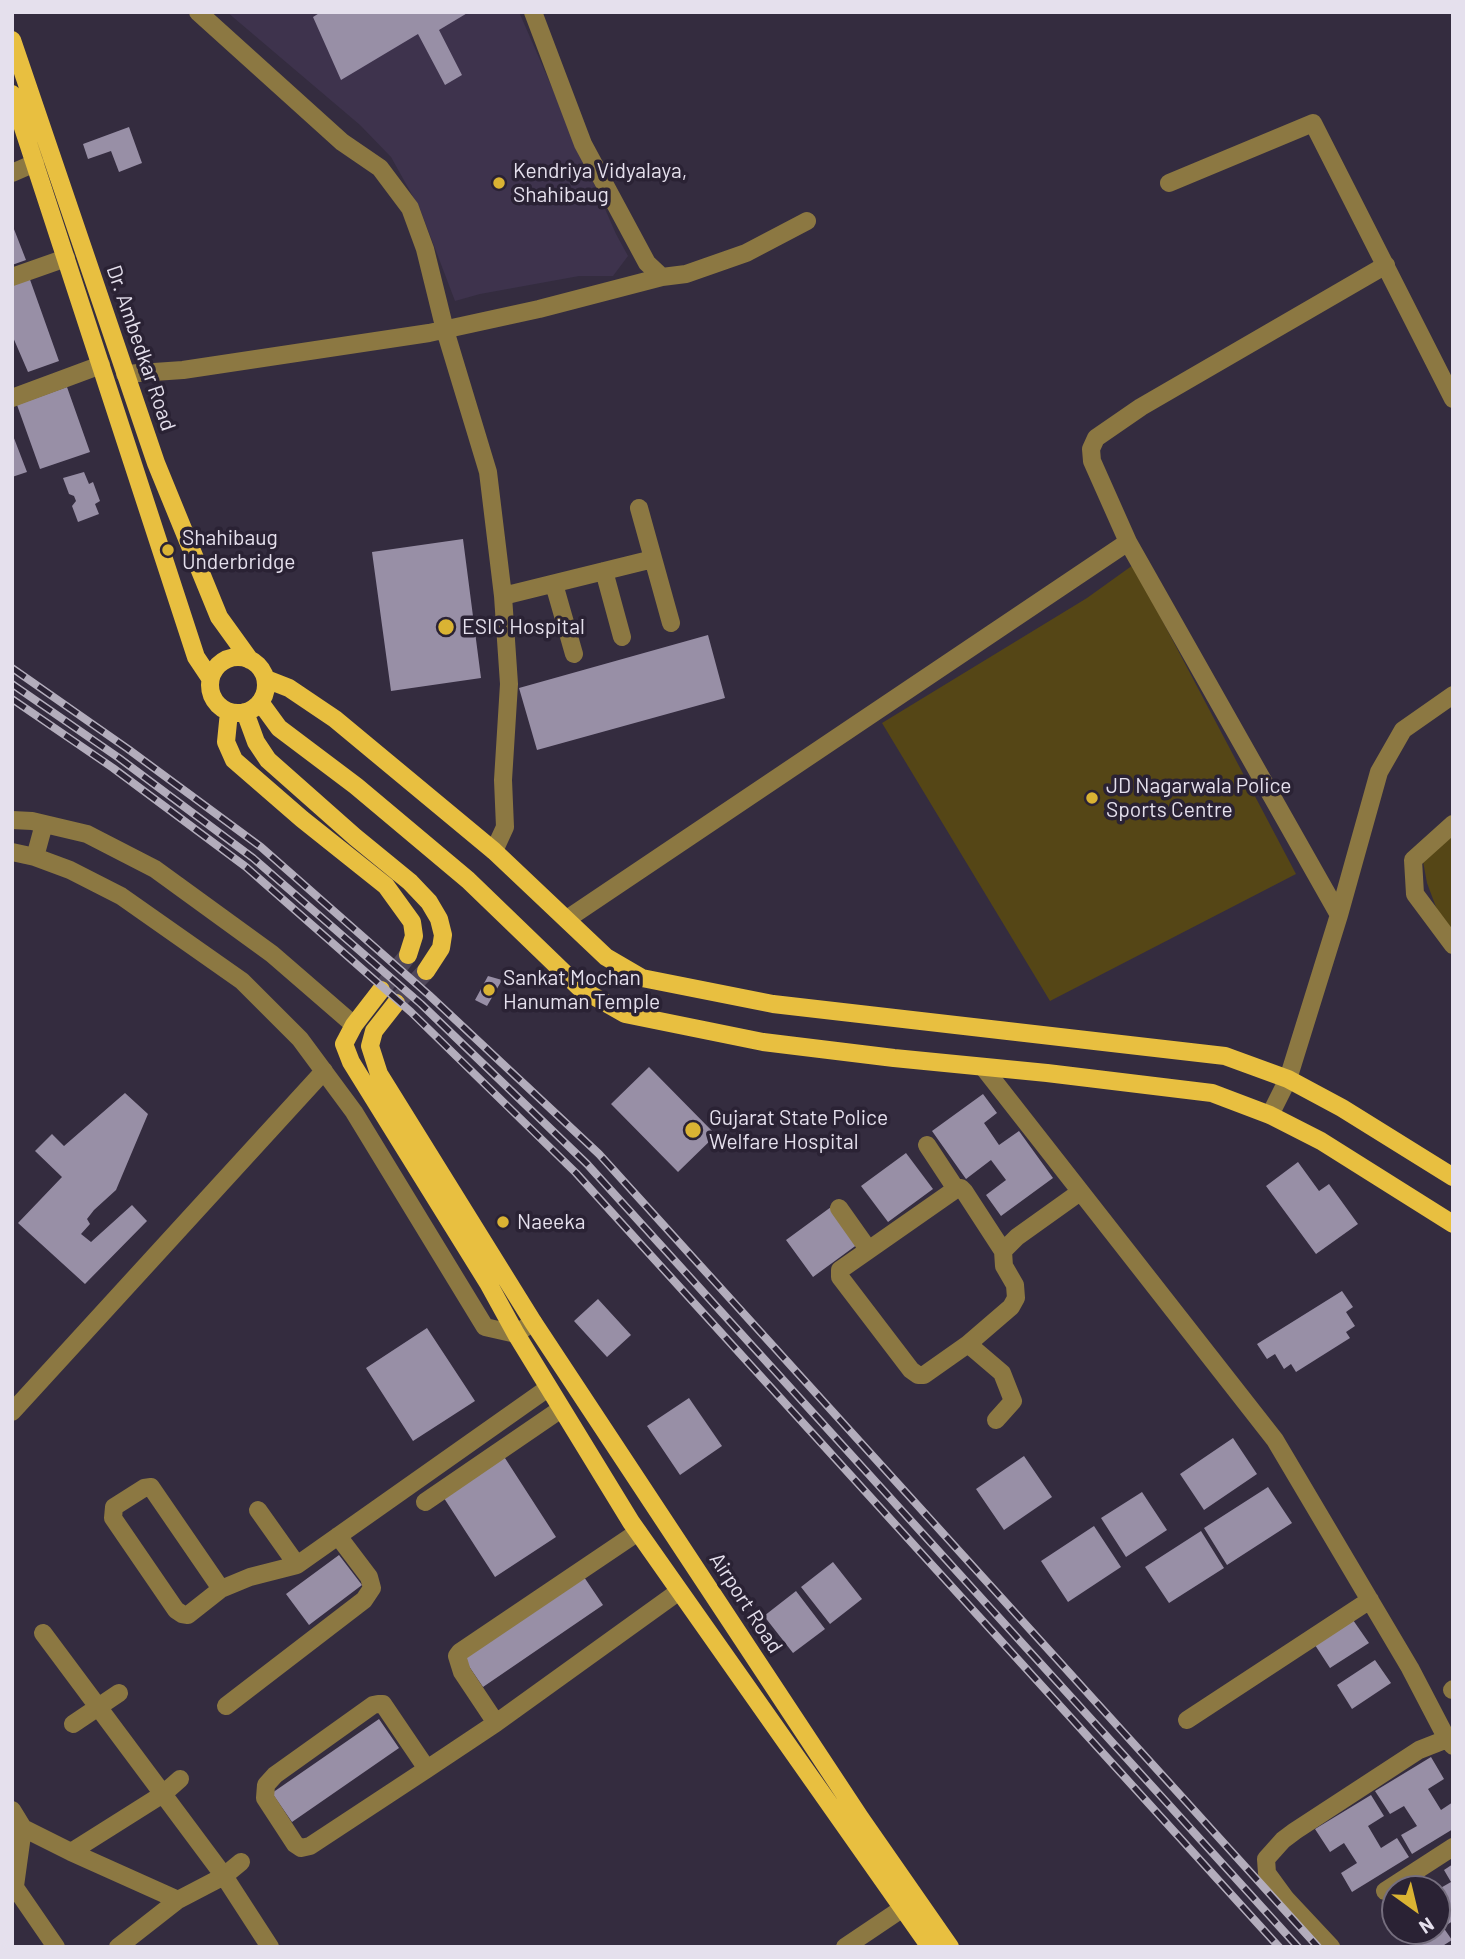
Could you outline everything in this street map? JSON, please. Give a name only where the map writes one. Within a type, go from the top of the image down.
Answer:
[{"type":"main road","name":"Dr. Ambedkar Road","points":[[12,40],[156,463],[219,617],[250,660]]},
{"type":"main road","name":"Dr. Ambedkar Road","points":[[13,99],[196,657],[210,678]]},
{"type":"main road","points":[[408,955],[414,936],[412,922],[386,886],[234,760],[226,742],[245,709],[264,695],[266,679],[250,660],[242,657],[226,659],[219,664],[210,678],[211,695],[221,708],[245,709],[279,728],[338,772],[468,880],[581,989],[625,1014],[763,1042],[1212,1093],[1270,1115],[1321,1141],[1453,1224]]},
{"type":"main road","points":[[266,679],[289,688],[335,719],[494,851],[606,957],[642,978],[773,1004],[902,1021],[1056,1035],[1225,1056],[1288,1079],[1342,1108],[1453,1177]]},
{"type":"main road","points":[[245,709],[256,742],[268,760],[355,837],[410,881],[429,902],[439,919],[443,935],[441,948],[426,971]]},
{"type":"main road","points":[[381,990],[354,1025],[344,1044],[351,1062],[488,1283],[548,1388],[634,1527],[930,1947]]},
{"type":"main road","name":"Airport Road","points":[[396,1003],[374,1031],[370,1046],[379,1074],[533,1322],[861,1819],[950,1947]]},
{"type":"street","points":[[198,12],[342,142],[380,168],[410,208],[425,249],[445,330],[488,472],[503,596],[509,684],[503,780],[505,827],[494,851]]},
{"type":"street","points":[[533,12],[583,144],[648,263],[662,277]]},
{"type":"street","points":[[1170,183],[1313,123],[1453,400]]},
{"type":"street","points":[[12,173],[35,163]]},
{"type":"street","points":[[125,374],[183,370],[445,330],[539,309],[662,277],[685,274],[746,253],[807,221]]},
{"type":"street","points":[[12,277],[66,258]]},
{"type":"street","points":[[1339,915],[1128,542],[1092,461],[1091,449],[1096,438],[1141,407],[1386,265]]},
{"type":"street","points":[[12,398],[101,365]]},
{"type":"street","points":[[639,508],[671,623]]},
{"type":"street","points":[[567,919],[1128,542]]},
{"type":"street","points":[[503,596],[653,559]]},
{"type":"street","points":[[604,571],[622,637]]},
{"type":"street","points":[[554,584],[574,654]]},
{"type":"street","points":[[1270,1115],[1288,1079],[1339,915],[1379,772],[1403,730],[1453,695]]},
{"type":"street","points":[[12,820],[87,834],[155,869],[272,954],[354,1025]]},
{"type":"street","points":[[35,857],[44,824]]},
{"type":"street","points":[[1453,824],[1413,860],[1415,894],[1453,945]]},
{"type":"street","points":[[12,852],[70,870],[121,896],[242,981],[300,1039],[354,1112],[485,1327],[516,1334],[533,1322]]},
{"type":"street","points":[[983,1067],[1275,1440],[1410,1668],[1450,1742],[1419,1750],[1295,1831],[1266,1859],[1267,1873],[1273,1882],[1331,1947]]},
{"type":"street","points":[[12,1412],[324,1071]]},
{"type":"street","points":[[927,1145],[956,1189]]},
{"type":"street","points":[[961,1188],[964,1191],[1003,1251],[1004,1266],[1015,1285],[1016,1298],[1012,1307],[968,1344],[924,1375],[918,1375],[911,1370],[840,1277],[840,1270],[956,1189],[961,1188]]},
{"type":"street","points":[[1003,1251],[1017,1237],[1080,1192]]},
{"type":"street","points":[[839,1208],[868,1249]]},
{"type":"street","points":[[968,1344],[1002,1373],[1013,1401],[996,1420]]},
{"type":"street","points":[[221,1589],[151,1486],[114,1507],[113,1518],[176,1610],[182,1615],[188,1615],[221,1589],[250,1577],[297,1565],[548,1388]]},
{"type":"street","points":[[425,1502],[561,1409]]},
{"type":"street","points":[[258,1510],[297,1565]]},
{"type":"street","points":[[515,1601],[634,1527]]},
{"type":"street","points":[[496,1723],[462,1672],[457,1656],[634,1527]]},
{"type":"street","points":[[226,1706],[364,1600],[372,1588],[369,1577],[338,1536]]},
{"type":"street","points":[[427,1769],[383,1704],[378,1704],[275,1775],[266,1785],[265,1798],[295,1844],[301,1848],[310,1846],[427,1769],[496,1723],[678,1592]]},
{"type":"street","points":[[1187,1720],[1370,1600]]},
{"type":"street","points":[[43,1633],[224,1876],[270,1947]]},
{"type":"street","points":[[73,1724],[119,1693]]},
{"type":"street","points":[[71,1853],[163,1794],[180,1779]]},
{"type":"street","points":[[12,1810],[23,1828],[71,1853],[178,1900]]},
{"type":"street","points":[[23,1828],[13,1886],[56,1947]]},
{"type":"street","points":[[1410,1875],[1453,1847]]},
{"type":"street","points":[[118,1947],[178,1900],[224,1876],[241,1862]]},
{"type":"street","points":[[845,1947],[903,1908]]},
{"type":"shaded area","name":"Kendriya Vidyalaya, Shahibaug","points":[[227,12],[519,12],[628,256],[613,276],[579,276],[455,301],[420,209],[391,157],[360,125]]},
{"type":"shaded area","name":"JD Nagarwala Police Sports Centre","points":[[1133,565],[1296,874],[1050,1001],[882,723],[1087,598]]},
{"type":"shaded area","points":[[1453,829],[1453,932],[1439,915],[1427,883],[1422,856]]},
{"type":"building","points":[[321,12],[469,12],[439,30],[462,75],[445,85],[418,34],[341,80],[313,17]]},
{"type":"building","points":[[129,127],[142,163],[119,172],[111,151],[88,159],[83,144]]},
{"type":"building","points":[[12,224],[26,260],[12,265]]},
{"type":"building","points":[[28,274],[59,361],[28,372],[12,335],[12,280]]},
{"type":"building","points":[[67,387],[90,452],[40,469],[17,405]]},
{"type":"building","points":[[12,433],[27,472],[12,477]]},
{"type":"building","points":[[84,472],[89,484],[93,482],[100,501],[95,504],[99,514],[78,522],[72,506],[76,501],[74,496],[69,494],[63,478]]},
{"type":"building","points":[[463,539],[481,678],[391,691],[372,552]]},
{"type":"building","points":[[708,635],[725,698],[537,750],[519,688]]},
{"type":"building","name":"Sankat Mochan Hanuman Temple","points":[[488,976],[502,980],[487,1006],[475,1000]]},
{"type":"building","points":[[649,1067],[716,1135],[678,1172],[611,1104]]},
{"type":"building","points":[[125,1093],[148,1114],[116,1190],[94,1210],[87,1219],[90,1224],[81,1234],[91,1242],[132,1205],[147,1221],[85,1284],[18,1223],[62,1177],[35,1151],[52,1134],[64,1146]]},
{"type":"building","points":[[983,1094],[997,1113],[984,1123],[999,1145],[1019,1131],[1053,1178],[1001,1216],[986,1195],[1006,1180],[991,1160],[966,1179],[932,1131]]},
{"type":"building","points":[[906,1153],[933,1189],[888,1222],[861,1186]]},
{"type":"building","points":[[1298,1162],[1319,1191],[1329,1184],[1358,1224],[1316,1254],[1266,1186]]},
{"type":"building","points":[[831,1207],[858,1244],[813,1277],[786,1240]]},
{"type":"building","points":[[1342,1291],[1353,1307],[1346,1312],[1355,1326],[1346,1332],[1350,1338],[1296,1372],[1291,1364],[1284,1369],[1275,1354],[1267,1359],[1257,1344]]},
{"type":"building","points":[[598,1299],[631,1335],[607,1357],[574,1321]]},
{"type":"building","points":[[427,1328],[475,1401],[413,1441],[366,1368]]},
{"type":"building","points":[[689,1398],[722,1446],[680,1475],[647,1426]]},
{"type":"building","points":[[1233,1438],[1257,1474],[1204,1510],[1180,1474]]},
{"type":"building","points":[[503,1455],[556,1537],[495,1577],[442,1495]]},
{"type":"building","points":[[1024,1456],[1052,1497],[1004,1530],[976,1489]]},
{"type":"building","points":[[1268,1487],[1292,1523],[1227,1565],[1204,1528]]},
{"type":"building","points":[[1142,1492],[1167,1530],[1126,1557],[1101,1518]]},
{"type":"building","points":[[1094,1526],[1121,1567],[1068,1602],[1041,1561]]},
{"type":"building","points":[[1201,1531],[1224,1568],[1169,1603],[1145,1567]]},
{"type":"building","points":[[339,1555],[362,1585],[309,1625],[286,1594]]},
{"type":"building","points":[[833,1562],[862,1599],[830,1624],[801,1587]]},
{"type":"building","points":[[584,1577],[603,1605],[483,1687],[464,1659]]},
{"type":"building","points":[[796,1591],[825,1629],[793,1653],[764,1616]]},
{"type":"building","points":[[1353,1620],[1369,1643],[1330,1668],[1315,1645]]},
{"type":"building","points":[[1375,1660],[1391,1683],[1352,1709],[1337,1685]]},
{"type":"building","points":[[379,1719],[399,1748],[292,1822],[272,1793]]},
{"type":"building","points":[[1431,1757],[1444,1779],[1428,1789],[1441,1810],[1453,1802],[1453,1829],[1412,1854],[1401,1835],[1417,1826],[1404,1806],[1390,1814],[1375,1791]]},
{"type":"building","points":[[1371,1795],[1384,1816],[1368,1826],[1381,1848],[1397,1838],[1409,1857],[1352,1892],[1341,1873],[1357,1863],[1344,1843],[1330,1852],[1315,1829]]},
{"type":"building","points":[[1453,1864],[1451,1922],[1451,1875],[1447,1875],[1444,1870]]},
{"type":"building","points":[[1416,1945],[1444,1945],[1441,1947]]},
{"type":"tunnel","points":[[381,990],[408,955]]},
{"type":"tunnel","points":[[396,1003],[426,971]]},
{"type":"railway","points":[[12,668],[261,847],[429,995],[599,1154],[1318,1947]]},
{"type":"railway","points":[[12,684],[119,758],[253,858],[421,1004],[587,1164],[1298,1947]]},
{"type":"railway","points":[[12,699],[113,768],[246,867],[411,1012],[576,1173],[1279,1947]]},
{"type":"place","name":"Kendriya Vidyalaya, Shahibaug","points":[[499,183]]},
{"type":"place","name":"Shahibaug Underbridge","points":[[168,550]]},
{"type":"place","name":"ESIC Hospital","points":[[446,627]]},
{"type":"place","name":"JD Nagarwala Police Sports Centre","points":[[1092,798]]},
{"type":"place","name":"Sankat Mochan Hanuman Temple","points":[[489,990]]},
{"type":"place","name":"Gujarat State Police Welfare Hospital","points":[[693,1130]]},
{"type":"place","name":"Naeeka","points":[[503,1222]]}]
